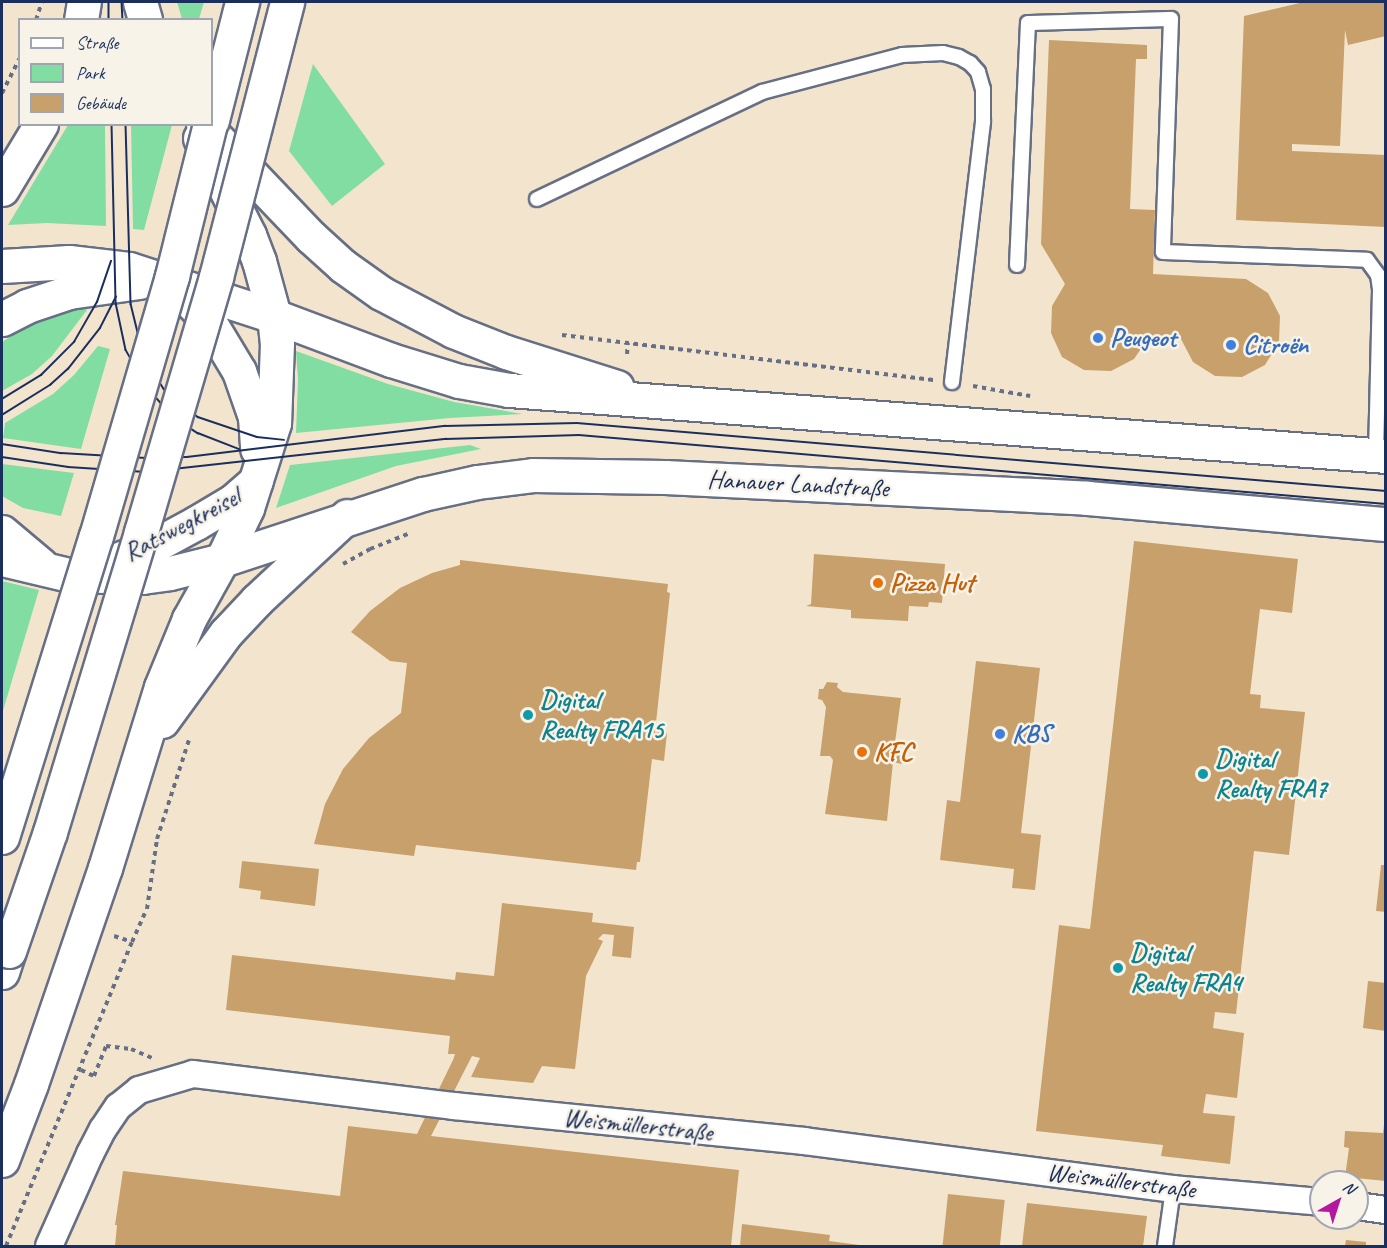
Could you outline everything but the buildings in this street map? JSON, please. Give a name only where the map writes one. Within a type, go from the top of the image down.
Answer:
[{"type":"main road","points":[[81,18],[84,2]]},
{"type":"main road","points":[[140,2],[144,18]]},
{"type":"main road","points":[[213,114],[242,2]]},
{"type":"main road","points":[[5,962],[50,832],[148,510],[216,277],[287,2]]},
{"type":"main road","points":[[2,154],[28,126]]},
{"type":"main road","points":[[2,189],[40,126]]},
{"type":"main road","name":"Ratswegkreisel","points":[[2,559],[61,574],[142,577],[170,573],[222,560],[257,481],[274,423],[277,343],[274,316],[260,261],[194,126]]},
{"type":"main road","points":[[205,126],[311,237],[343,266],[381,293],[453,331],[506,352],[655,399]]},
{"type":"main road","points":[[2,837],[172,276],[210,126]]},
{"type":"main road","points":[[2,266],[43,262],[79,262],[116,266],[274,316],[391,360],[459,381],[519,391],[655,399],[1381,456]]},
{"type":"main road","points":[[2,319],[27,306],[75,290],[169,282],[210,323],[226,346],[249,393],[257,437],[257,481]]},
{"type":"main road","name":"Hanauer Landstraße","points":[[222,560],[347,516],[423,494],[477,482],[533,475],[665,477],[1087,498],[1386,524]]},
{"type":"main road","name":"Ratswegkreisel","points":[[61,574],[127,557],[159,543],[233,501],[257,481]]},
{"type":"main road","points":[[105,868],[160,724],[179,695],[241,617],[347,516]]},
{"type":"main road","points":[[2,531],[28,556],[61,574]]},
{"type":"main road","points":[[2,1160],[31,1084],[105,868],[161,687],[189,619],[222,560]]},
{"type":"street","name":"Weismüllerstraße","points":[[49,1246],[90,1154],[118,1107],[139,1090],[193,1074],[454,1106],[804,1141],[1173,1189],[1309,1201]]},
{"type":"street","points":[[1369,1208],[1386,1210]]},
{"type":"lane","points":[[1017,265],[1028,23],[1171,19],[1163,252],[1367,260],[1378,274],[1380,290],[1381,456]]},
{"type":"lane","points":[[537,199],[762,92],[902,56],[943,53],[959,57],[970,63],[978,72],[983,89],[983,122],[952,382]]},
{"type":"lane","points":[[1165,1246],[1173,1189]]},
{"type":"path","points":[[37,18],[42,2]]},
{"type":"path","points":[[2,93],[18,62]]},
{"type":"path","points":[[555,334],[928,379]]},
{"type":"path","points":[[627,354],[628,343]]},
{"type":"path","points":[[338,567],[370,549],[418,531]]},
{"type":"path","points":[[6,1246],[147,909],[157,839],[194,728]]},
{"type":"path","points":[[114,936],[132,942]]},
{"type":"path","points":[[81,1070],[94,1076],[106,1046],[131,1049]]},
{"type":"green space","points":[[177,2],[204,2],[199,18],[182,18]]},
{"type":"green space","points":[[313,64],[385,164],[332,206],[289,151]]},
{"type":"green space","points":[[67,126],[105,126],[106,226],[47,223],[8,225]]},
{"type":"green space","points":[[131,126],[172,126],[144,230],[133,229]]},
{"type":"green space","points":[[82,304],[87,310],[52,356],[32,374],[2,391],[2,342],[39,319]]},
{"type":"green space","points":[[98,346],[110,349],[81,449],[3,438],[5,423],[53,394],[74,375]]},
{"type":"green space","points":[[296,351],[388,384],[454,402],[523,414],[450,418],[296,433],[298,380]]},
{"type":"green space","points":[[470,445],[481,449],[396,466],[276,508],[290,465]]},
{"type":"green space","points":[[2,464],[74,473],[61,516],[23,508],[2,496]]},
{"type":"green space","points":[[2,581],[39,590],[2,714]]},
{"type":"tram line","points":[[109,2],[109,18]]},
{"type":"tram line","points":[[122,2],[123,18]]},
{"type":"tram line","points":[[112,126],[116,303],[126,350],[147,387],[173,417],[198,433],[239,449]]},
{"type":"tram line","points":[[126,126],[131,304],[144,357],[164,389],[198,417],[257,437],[284,440]]},
{"type":"tram line","points":[[2,399],[41,375],[74,342],[97,302],[111,261]]},
{"type":"tram line","points":[[2,415],[50,385],[68,369],[100,328],[116,297]]},
{"type":"tram line","points":[[2,444],[61,453],[146,458],[187,457],[445,426],[577,423],[1386,491]]},
{"type":"tram line","points":[[2,457],[68,467],[146,472],[446,439],[579,435],[1386,504]]},
{"type":"place","name":"Peugeot","points":[[1098,338]]},
{"type":"place","name":"Citroën","points":[[1231,345]]},
{"type":"place","name":"Pizza Hut","points":[[878,583]]},
{"type":"place","name":"Digital Realty FRA15","points":[[528,715]]},
{"type":"place","name":"KBS","points":[[1000,734]]},
{"type":"place","name":"KFC","points":[[862,752]]},
{"type":"place","name":"Digital Realty FRA7","points":[[1203,774]]},
{"type":"place","name":"Digital Realty FRA4","points":[[1118,968]]}]
